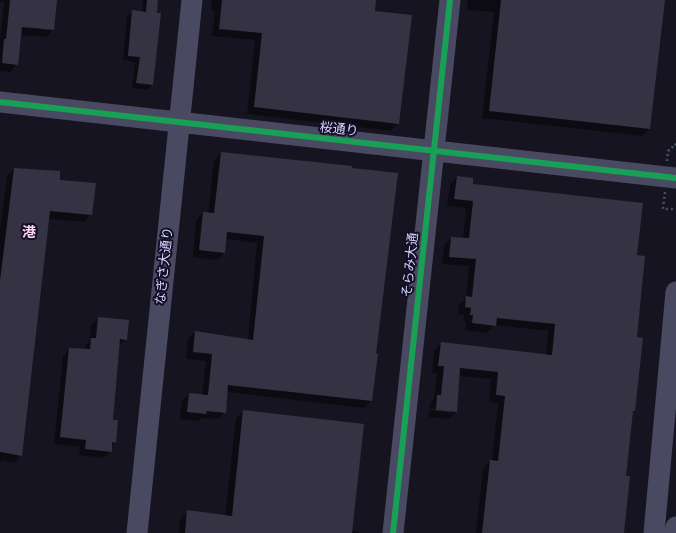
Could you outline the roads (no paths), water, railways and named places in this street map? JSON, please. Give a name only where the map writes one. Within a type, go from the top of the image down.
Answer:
[{"type":"street","name":"なぎさ大通り","points":[[137,533],[192,0]]},
{"type":"street","name":"そらみ大通","points":[[393,533],[450,0]]},
{"type":"street","name":"桜通り","points":[[0,102],[676,178]]},
{"type":"street","points":[[654,533],[676,292]]},
{"type":"street","points":[[675,533],[676,527]]},
{"type":"district","name":"港","points":[[29,233]]}]
